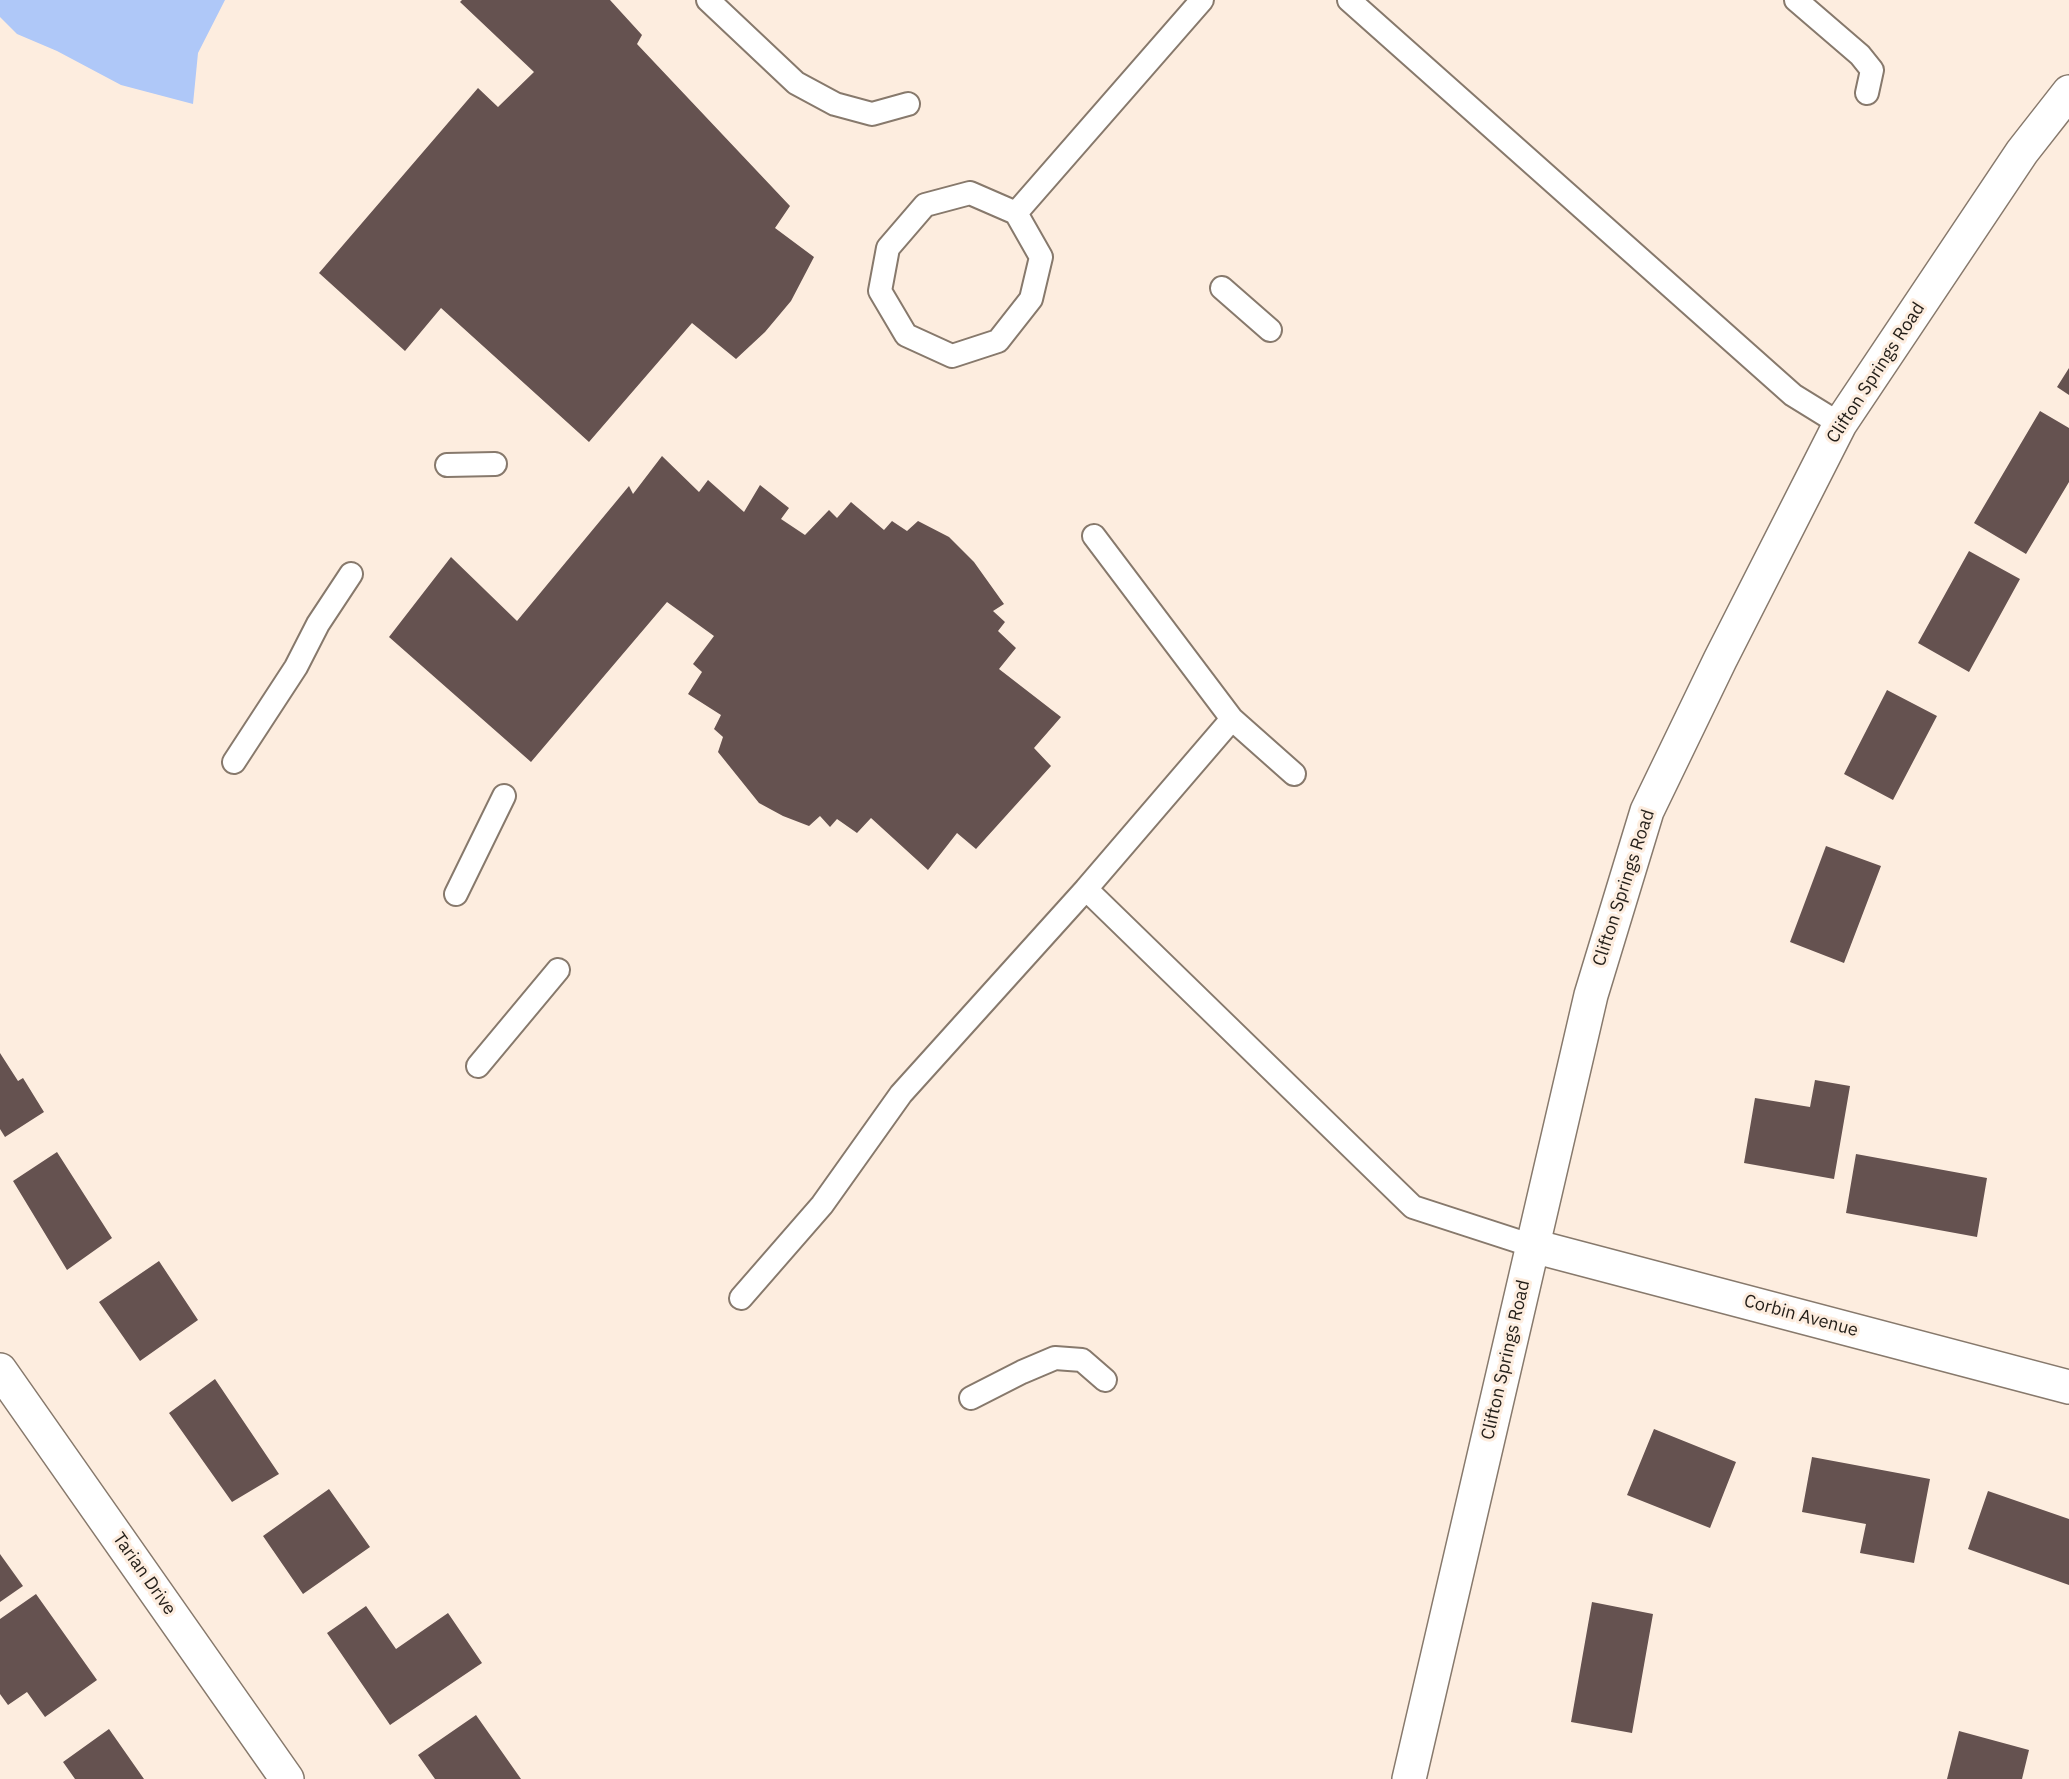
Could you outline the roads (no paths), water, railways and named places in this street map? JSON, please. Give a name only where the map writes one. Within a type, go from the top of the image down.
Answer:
[{"type":"street","name":"Clifton Springs Road","points":[[1409,1779],[1591,994],[1647,811],[1720,660],[1840,424],[2022,152],[2069,92]]},
{"type":"street","name":"Corbin Avenue","points":[[1533,1246],[2069,1387]]},
{"type":"street","name":"Tarian Drive","points":[[0,1370],[286,1779]]},
{"type":"lane","points":[[708,0],[796,83],[835,104],[872,114],[908,104]]},
{"type":"lane","points":[[1016,213],[1202,0]]},
{"type":"lane","points":[[1349,0],[1793,395],[1840,424]]},
{"type":"lane","points":[[1796,0],[1860,55],[1872,70],[1867,93]]},
{"type":"lane","points":[[970,193],[1016,213],[1041,258],[1031,299],[998,341],[952,356],[906,335],[880,291],[888,248],[925,205],[970,193]]},
{"type":"lane","points":[[1222,288],[1270,330]]},
{"type":"lane","points":[[447,465],[495,464]]},
{"type":"lane","points":[[1094,536],[1232,720],[1294,774]]},
{"type":"lane","points":[[234,762],[296,667],[318,624],[351,574]]},
{"type":"lane","points":[[741,1298],[822,1205],[902,1094],[1086,889],[1232,720]]},
{"type":"lane","points":[[456,894],[504,796]]},
{"type":"lane","points":[[1086,889],[1413,1207],[1533,1246]]},
{"type":"lane","points":[[478,1066],[558,970]]},
{"type":"lane","points":[[971,1398],[1055,1358],[1082,1360],[1105,1380]]},
{"type":"water","points":[[0,0],[225,0],[198,53],[193,104],[121,85],[57,51],[17,34],[0,17]]}]
